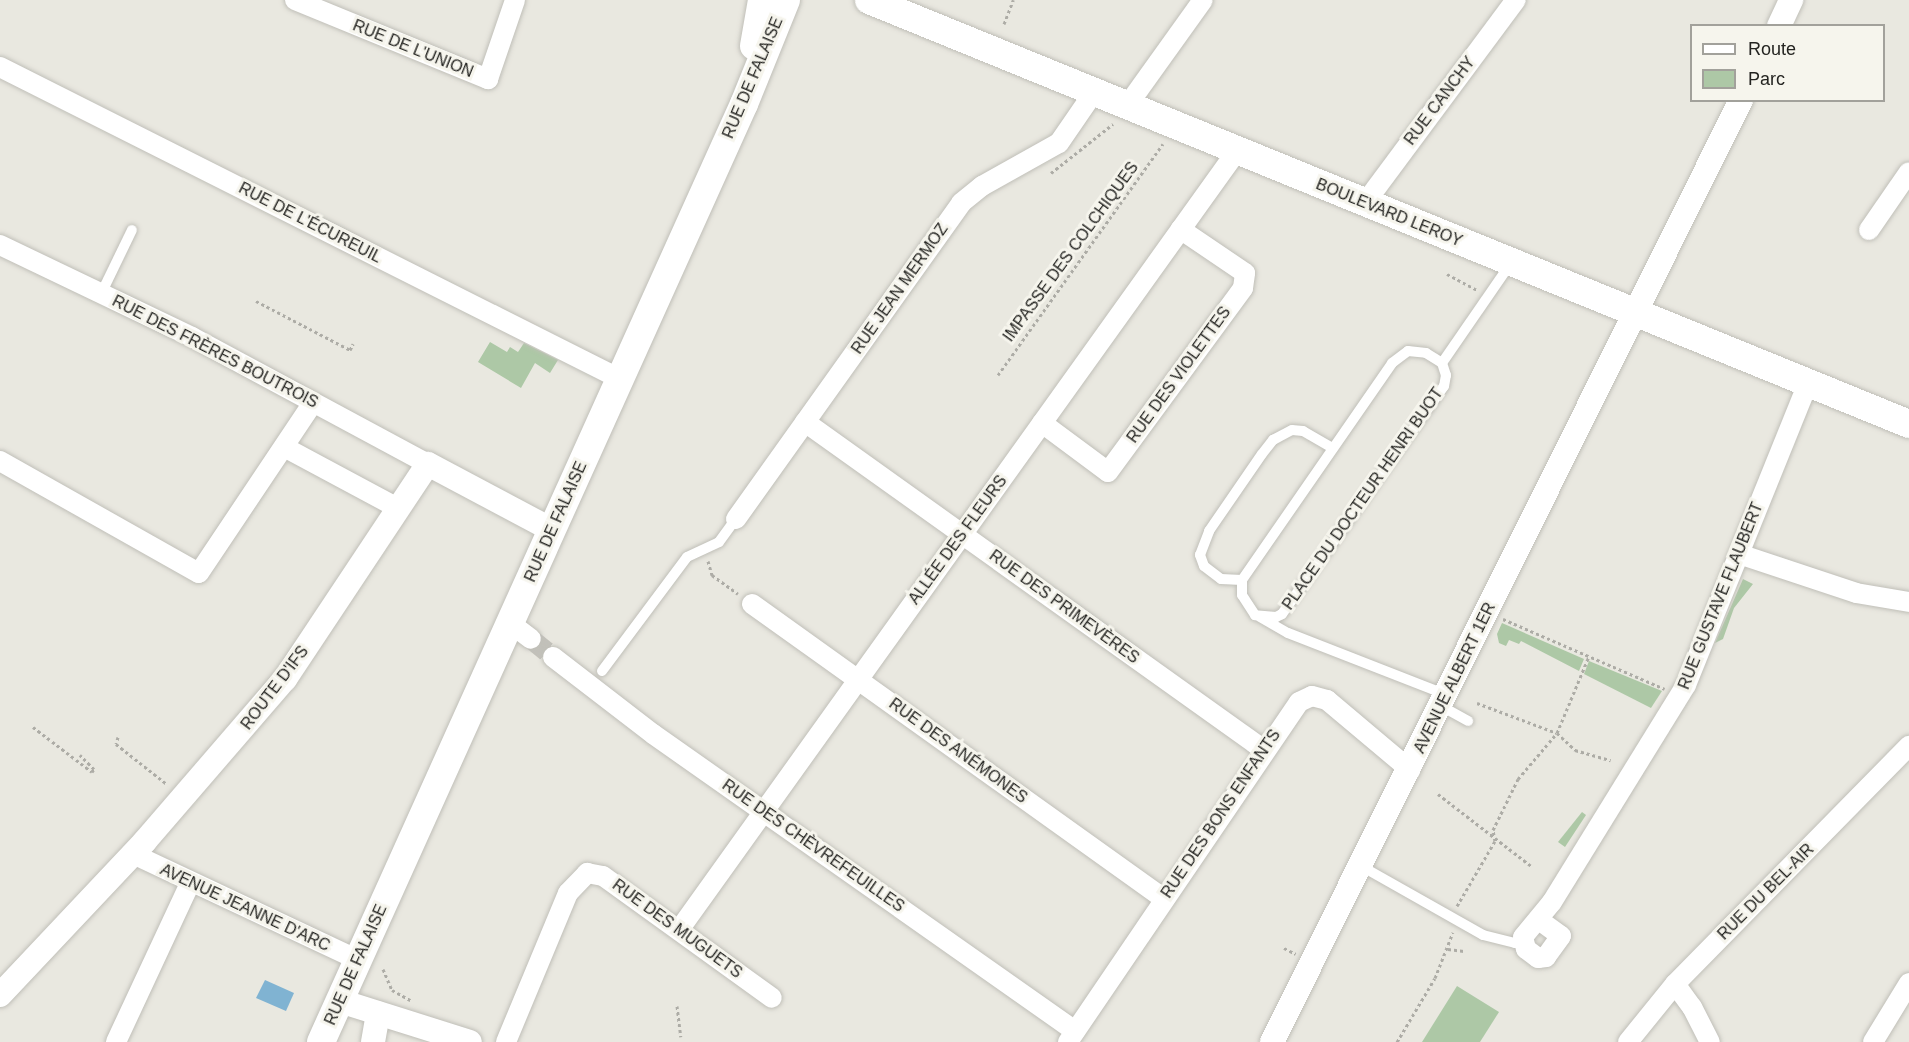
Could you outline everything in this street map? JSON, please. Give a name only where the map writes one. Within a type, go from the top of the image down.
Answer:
[{"type":"main road","points":[[744,104],[762,0]]},
{"type":"main road","name":"RUE DE FALAISE","points":[[321,1042],[340,1001],[371,964],[520,631],[552,530],[744,104],[786,0]]},
{"type":"main road","name":"BOULEVARD LEROY","points":[[869,0],[1094,92],[1121,113],[1237,151],[1909,424]]},
{"type":"street","name":"RUE DE L'UNION","points":[[295,0],[488,79],[515,0]]},
{"type":"street","points":[[1121,113],[1203,0]]},
{"type":"street","name":"RUE CANCHY","points":[[1365,203],[1516,0]]},
{"type":"street","points":[[1780,24],[1791,0]]},
{"type":"street","name":"RUE DE L'ÉCUREUIL","points":[[0,67],[620,379]]},
{"type":"street","name":"RUE JEAN MERMOZ","points":[[736,519],[962,203],[982,186],[1059,142],[1094,92]]},
{"type":"street","name":"AVENUE ALBERT 1ER","points":[[1272,1042],[1410,770],[1740,102]]},
{"type":"street","name":"ALLÉE DES FLEURS","points":[[679,930],[1237,151]]},
{"type":"street","points":[[1869,230],[1909,172]]},
{"type":"street","name":"RUE DES VIOLETTES","points":[[1042,423],[1108,472],[1243,288],[1245,273],[1180,229]]},
{"type":"street","name":"RUE DES FRÈRES BOUTROIS","points":[[0,245],[101,294],[428,464]]},
{"type":"street","name":"RUE GUSTAVE FLAUBERT","points":[[1523,937],[1539,920],[1686,685],[1808,383]]},
{"type":"street","points":[[0,461],[199,573],[313,403]]},
{"type":"street","name":"RUE DES PRIMEVÈRES","points":[[805,422],[1264,750]]},
{"type":"street","points":[[284,447],[396,507]]},
{"type":"street","points":[[428,464],[552,530]]},
{"type":"street","name":"ROUTE D'IFS","points":[[0,995],[133,854],[285,679],[396,507],[428,464]]},
{"type":"street","points":[[1739,554],[1856,593],[1909,602]]},
{"type":"street","name":"RUE DES ANÉMONES","points":[[752,604],[1164,898]]},
{"type":"street","name":"RUE DES CHÈVREFEUILLES","points":[[554,657],[653,734],[763,811],[1072,1037]]},
{"type":"street","name":"RUE DES BONS ENFANTS","points":[[1072,1037],[1264,750],[1299,702],[1320,696],[1410,770]]},
{"type":"street","name":"RUE DU BEL-AIR","points":[[1628,1042],[1675,984],[1909,746]]},
{"type":"street","name":"AVENUE JEANNE D'ARC","points":[[133,854],[190,883],[371,964]]},
{"type":"street","name":"RUE DES MUGUETS","points":[[506,1042],[568,893],[581,876],[587,873],[603,876],[772,998]]},
{"type":"street","points":[[116,1042],[190,883]]},
{"type":"street","points":[[1523,937],[1526,949],[1538,958],[1546,957],[1561,936],[1539,920]]},
{"type":"street","points":[[1873,1042],[1909,983]]},
{"type":"street","points":[[1675,984],[1692,1007],[1710,1042]]},
{"type":"street","points":[[340,1001],[470,1042]]},
{"type":"street","points":[[373,1042],[378,1013]]},
{"type":"lane","points":[[101,294],[132,230]]},
{"type":"lane","name":"PLACE DU DOCTEUR HENRI BUOT","points":[[1442,363],[1511,262]]},
{"type":"lane","name":"PLACE DU DOCTEUR HENRI BUOT","points":[[1260,617],[1282,614],[1444,386],[1446,375],[1442,363],[1417,351],[1400,355],[1242,580],[1245,601],[1260,617],[1294,636],[1444,701],[1468,721]]},
{"type":"lane","points":[[1242,580],[1221,579],[1204,566],[1200,555],[1209,531],[1262,454],[1273,440],[1292,430],[1303,432],[1333,448]]},
{"type":"lane","points":[[602,671],[687,557],[718,542],[736,519]]},
{"type":"lane","points":[[1361,866],[1483,935],[1515,943],[1523,937]]},
{"type":"path","points":[[1004,24],[1013,0]]},
{"type":"path","points":[[1051,173],[1107,132],[1121,113]]},
{"type":"path","name":"IMPASSE DES COLCHIQUES","points":[[998,375],[1163,144]]},
{"type":"path","points":[[1447,274],[1479,291]]},
{"type":"path","points":[[256,301],[350,350],[354,344]]},
{"type":"path","points":[[709,546],[712,575],[752,604]]},
{"type":"path","points":[[1500,617],[1667,689]]},
{"type":"path","points":[[1456,910],[1495,841],[1493,830],[1518,779],[1557,733],[1589,656]]},
{"type":"path","points":[[1477,703],[1557,733],[1575,750],[1611,760]]},
{"type":"path","points":[[33,727],[92,772],[94,769],[78,758],[80,755]]},
{"type":"path","points":[[118,737],[116,744],[183,798]]},
{"type":"path","points":[[1438,794],[1495,841],[1532,866]]},
{"type":"path","points":[[1397,1042],[1447,949],[1454,926]]},
{"type":"path","points":[[1284,948],[1300,956]]},
{"type":"path","points":[[1447,949],[1464,951]]},
{"type":"path","points":[[371,964],[392,990],[410,1000]]},
{"type":"path","points":[[677,1006],[681,1037]]},
{"type":"green space","points":[[490,342],[507,352],[510,347],[518,352],[524,343],[558,360],[550,373],[535,363],[521,388],[478,362]]},
{"type":"green space","points":[[1743,579],[1753,584],[1734,608],[1723,639],[1715,643]]},
{"type":"green space","points":[[1502,623],[1584,659],[1579,671],[1521,641],[1519,644],[1509,640],[1506,646],[1499,643],[1497,634]]},
{"type":"green space","points":[[1589,661],[1662,691],[1651,708],[1584,674]]},
{"type":"green space","points":[[1582,812],[1586,815],[1565,847],[1558,842]]},
{"type":"green space","points":[[1457,986],[1499,1012],[1480,1042],[1422,1042]]},
{"type":"water","points":[[265,980],[294,993],[286,1011],[256,998]]},
{"type":"tunnel","points":[[531,639],[553,657]]}]
